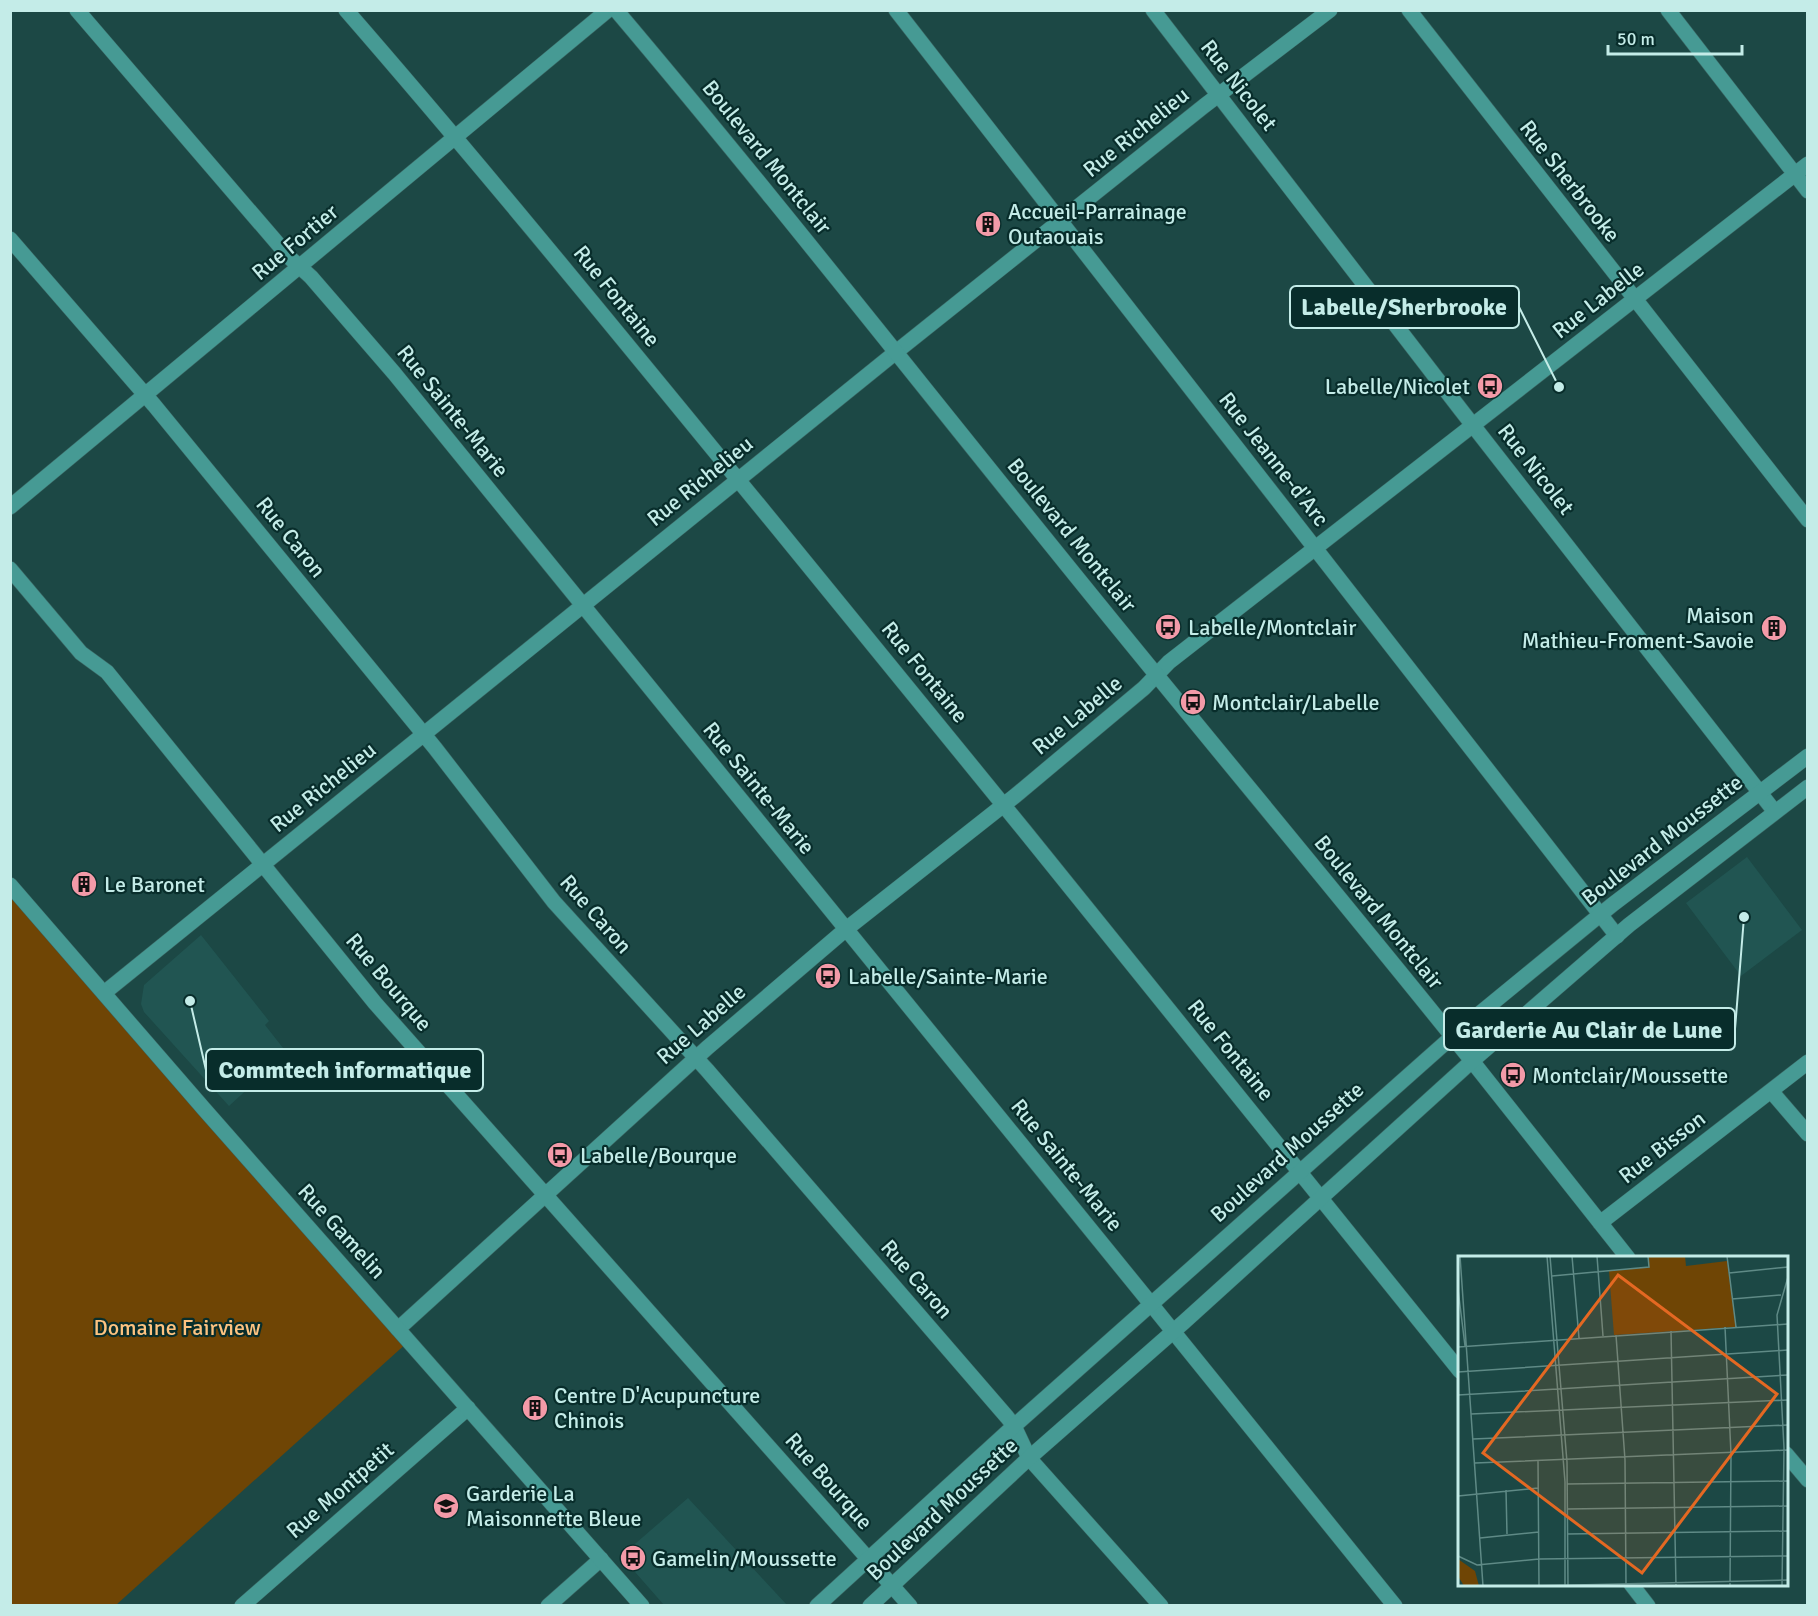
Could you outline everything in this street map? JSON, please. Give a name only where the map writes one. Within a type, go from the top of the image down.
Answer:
[{"type":"street","name":"Rue Sainte-Marie","points":[[77,10],[290,258],[300,266],[394,374],[1395,1605]]},
{"type":"street","name":"Rue Fontaine","points":[[346,10],[456,137],[739,479],[1005,805],[1458,1369]]},
{"type":"street","name":"Rue Fortier","points":[[10,507],[608,10]]},
{"type":"street","name":"Boulevard Montclair","points":[[616,10],[783,210],[1156,676],[1452,1036],[1627,1256]]},
{"type":"street","name":"Rue Jeanne-d'Arc","points":[[896,10],[1617,936]]},
{"type":"street","name":"Rue Nicolet","points":[[1153,10],[1775,812]]},
{"type":"street","name":"Rue Richelieu","points":[[104,993],[896,352],[1330,10]]},
{"type":"street","name":"Rue Sherbrooke","points":[[1409,10],[1808,520]]},
{"type":"street","points":[[1668,10],[1808,191]]},
{"type":"street","name":"Rue Labelle","points":[[398,1329],[696,1058],[845,930],[1005,805],[1156,676],[1169,662],[1808,164]]},
{"type":"street","name":"Rue Caron","points":[[10,239],[145,394],[423,736],[554,902],[696,1058],[1014,1426],[1029,1458],[1161,1605]]},
{"type":"street","name":"Rue Bourque","points":[[10,569],[81,653],[107,672],[375,1003],[910,1605]]},
{"type":"street","name":"Boulevard Moussette","points":[[817,1605],[1014,1426],[1452,1036],[1600,914],[1808,756]]},
{"type":"street","name":"Boulevard Moussette","points":[[870,1605],[1029,1458],[1472,1061],[1617,936],[1808,787]]},
{"type":"street","name":"Rue Gamelin","points":[[10,885],[642,1605]]},
{"type":"street","name":"Rue Bisson","points":[[1600,1223],[1808,1062]]},
{"type":"street","points":[[1771,1091],[1808,1134]]},
{"type":"street","name":"Rue Montpetit","points":[[242,1605],[468,1408]]},
{"type":"street","points":[[1788,1456],[1808,1480]]},
{"type":"street","points":[[548,1605],[601,1559]]},
{"type":"street","points":[[1633,1586],[1648,1605]]},
{"type":"shaded area","points":[[1747,857],[1802,930],[1741,976],[1686,903]]},
{"type":"shaded area","points":[[201,935],[269,1021],[265,1025],[287,1053],[229,1106],[144,1012],[141,1004],[144,985]]},
{"type":"shaded area","points":[[688,1498],[787,1605],[664,1605],[621,1556]]},
{"type":"green space","name":"Domaine Fairview","points":[[10,885],[409,1341],[116,1605],[11,1605]]},
{"type":"place","name":"Accueil-Parrainage Outaouais","points":[[988,224]]},
{"type":"place","name":"Labelle/Nicolet","points":[[1490,386]]},
{"type":"place","name":"Labelle/Sherbrooke","points":[[1559,387]]},
{"type":"place","name":"Labelle/Montclair","points":[[1168,627]]},
{"type":"place","name":"Maison Mathieu-Froment-Savoie","points":[[1774,628]]},
{"type":"place","name":"Montclair/Labelle","points":[[1193,702]]},
{"type":"place","name":"Le Baronet","points":[[84,884]]},
{"type":"place","name":"Garderie Au Clair de Lune","points":[[1744,917]]},
{"type":"place","name":"Labelle/Sainte-Marie","points":[[828,976]]},
{"type":"place","name":"Commtech informatique","points":[[190,1001]]},
{"type":"place","name":"Montclair/Moussette","points":[[1513,1075]]},
{"type":"place","name":"Labelle/Bourque","points":[[560,1155]]},
{"type":"place","name":"Centre D'Acupuncture Chinois","points":[[535,1408]]},
{"type":"place","name":"Garderie La Maisonnette Bleue","points":[[446,1506]]},
{"type":"place","name":"Gamelin/Moussette","points":[[633,1558]]}]
